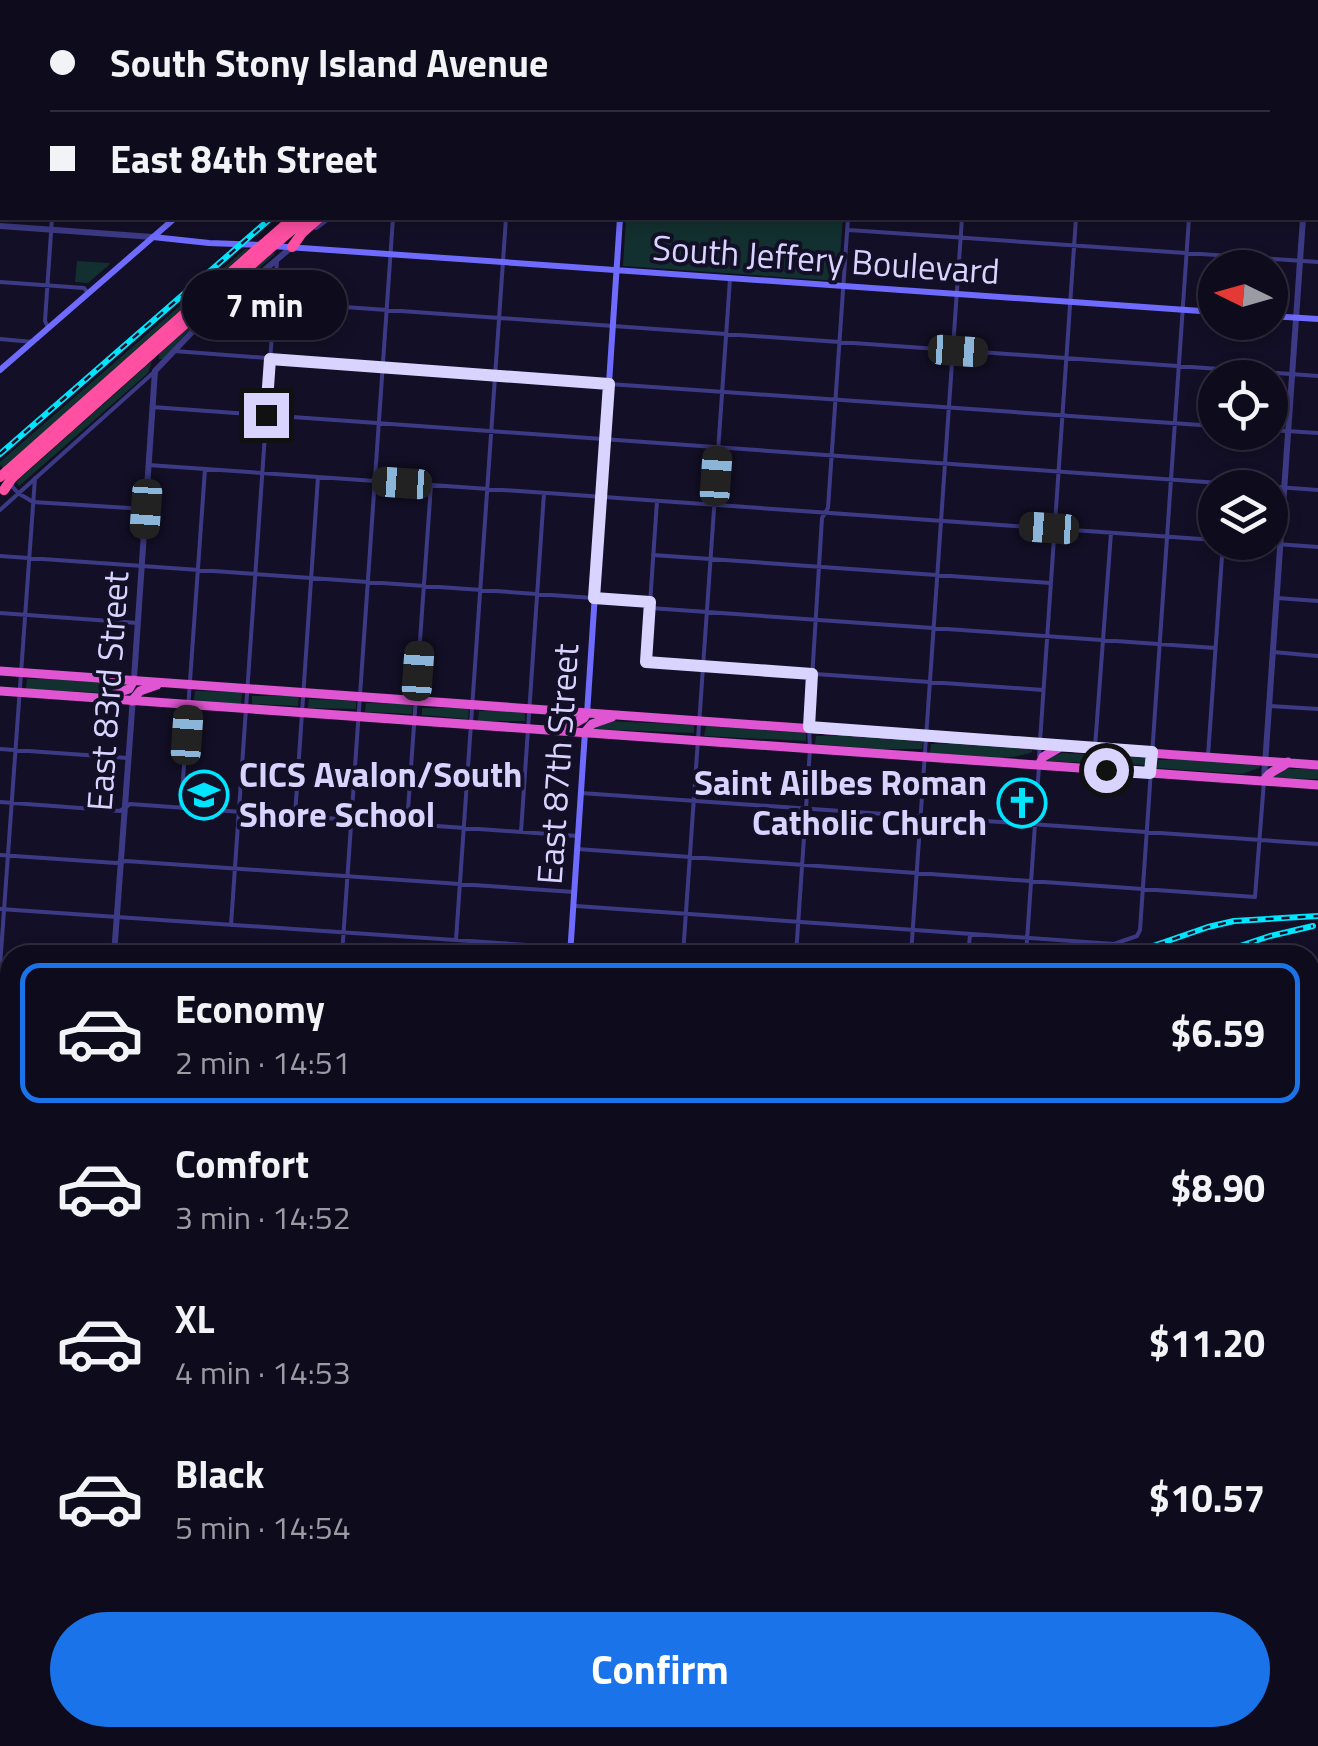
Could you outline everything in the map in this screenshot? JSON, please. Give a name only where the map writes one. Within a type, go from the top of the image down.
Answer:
[{"type":"highway","points":[[1,490],[4,475],[150,350],[167,342],[291,220]]},
{"type":"highway","points":[[267,247],[303,220]]},
{"type":"highway","points":[[292,247],[318,220]]},
{"type":"highway","points":[[0,671],[1318,765]]},
{"type":"highway","points":[[99,698],[129,688],[134,680]]},
{"type":"highway","points":[[132,701],[144,689],[164,682]]},
{"type":"highway","points":[[0,691],[1318,784]]},
{"type":"highway","points":[[562,730],[587,713]]},
{"type":"highway","points":[[586,732],[592,724],[617,715]]},
{"type":"highway","points":[[1011,763],[1031,754],[1039,744]]},
{"type":"highway","points":[[1039,765],[1043,756],[1062,746]]},
{"type":"highway","points":[[1241,779],[1260,770],[1266,760]]},
{"type":"highway","points":[[1264,781],[1288,762]]},
{"type":"main road","name":"East 87th Street","points":[[571,945],[620,220]]},
{"type":"main road","points":[[0,370],[166,222]]},
{"type":"main road","name":"South Jeffery Boulevard","points":[[153,237],[1198,311]]},
{"type":"main road","points":[[1288,317],[1318,319]]},
{"type":"street","points":[[49,327],[45,321],[52,220]]},
{"type":"street","points":[[0,510],[155,371],[167,342],[194,330],[267,247],[292,247],[326,220]]},
{"type":"street","points":[[343,945],[393,220]]},
{"type":"street","points":[[456,940],[506,220]]},
{"type":"street","points":[[797,945],[822,518],[828,508],[848,220]]},
{"type":"street","points":[[911,945],[962,220]]},
{"type":"street","points":[[1027,945],[1076,220]]},
{"type":"street","points":[[574,906],[1114,944],[1137,936],[1190,220]]},
{"type":"street","points":[[1303,220],[1288,431],[1318,433]]},
{"type":"street","points":[[164,238],[166,222]]},
{"type":"street","name":"South Jeffery Boulevard","points":[[0,226],[153,237]]},
{"type":"street","points":[[847,230],[1318,262]]},
{"type":"street","points":[[230,924],[274,302],[267,247]]},
{"type":"street","points":[[684,945],[730,279]]},
{"type":"street","points":[[0,282],[84,288],[88,293]]},
{"type":"street","points":[[274,302],[1318,376]]},
{"type":"street","points":[[0,339],[33,342]]},
{"type":"street","points":[[167,342],[270,359],[1198,425]]},
{"type":"street","name":"East 83rd Street","points":[[115,945],[155,371]]},
{"type":"street","points":[[152,408],[1198,482]]},
{"type":"street","points":[[148,465],[1198,539]]},
{"type":"street","points":[[181,808],[205,469]]},
{"type":"street","points":[[4,475],[18,493],[32,502],[146,509]]},
{"type":"street","points":[[295,816],[318,477]]},
{"type":"street","points":[[1,945],[35,478]]},
{"type":"street","points":[[408,824],[431,485]]},
{"type":"street","points":[[1288,488],[1318,490]]},
{"type":"street","points":[[521,832],[544,493]]},
{"type":"street","points":[[657,501],[646,662],[1043,690]]},
{"type":"street","points":[[1095,748],[1111,533]]},
{"type":"street","points":[[1288,545],[1318,547]]},
{"type":"street","points":[[654,554],[1050,582]]},
{"type":"street","points":[[0,556],[1216,648]]},
{"type":"street","points":[[1208,756],[1222,560]]},
{"type":"street","points":[[578,849],[1255,897],[1279,560]]},
{"type":"street","points":[[1277,598],[1318,601]]},
{"type":"street","points":[[0,613],[138,623]]},
{"type":"street","points":[[1273,652],[1318,656]]},
{"type":"street","points":[[1269,706],[1318,709]]},
{"type":"street","points":[[0,749],[128,758]]},
{"type":"street","points":[[581,793],[1318,844]]},
{"type":"street","points":[[0,802],[120,811],[130,804],[578,836]]},
{"type":"street","points":[[0,855],[574,892]]},
{"type":"street","points":[[2,909],[504,945]]},
{"type":"street","points":[[969,945],[970,934]]},
{"type":"green space","points":[[626,220],[843,220],[838,281],[623,266]]},
{"type":"green space","points":[[249,249],[3,468],[0,465],[0,462]]},
{"type":"green space","points":[[275,254],[159,359],[159,354]]},
{"type":"green space","points":[[77,261],[110,264],[88,283],[75,282]]},
{"type":"green space","points":[[152,361],[148,373],[19,486],[16,482]]},
{"type":"green space","points":[[27,679],[127,687],[104,693],[26,689]]},
{"type":"green space","points":[[195,691],[242,692],[241,704],[194,700]]},
{"type":"green space","points":[[252,696],[299,696],[298,706],[252,704]]},
{"type":"green space","points":[[309,699],[356,701],[356,709],[308,708]]},
{"type":"green space","points":[[366,703],[413,704],[412,714],[365,712]]},
{"type":"green space","points":[[422,708],[469,708],[468,719],[422,715]]},
{"type":"green space","points":[[479,711],[525,711],[525,721],[478,721]]},
{"type":"green space","points":[[607,721],[694,725],[694,733],[593,729],[593,725]]},
{"type":"green space","points":[[706,726],[806,733],[806,741],[704,736]]},
{"type":"green space","points":[[816,736],[923,741],[922,749],[815,744]]},
{"type":"green space","points":[[931,744],[1032,752],[995,758],[930,754]]},
{"type":"green space","points":[[1062,753],[1147,757],[1147,765],[1046,761]]},
{"type":"green space","points":[[1158,760],[1260,765],[1242,774],[1157,768]]},
{"type":"green space","points":[[1286,769],[1318,769],[1318,779],[1273,778],[1273,774]]},
{"type":"railway","points":[[0,454],[269,220]]},
{"type":"railway","points":[[1156,945],[1234,921],[1318,916]]},
{"type":"railway","points":[[1243,945],[1313,926]]},
{"type":"place","name":"CICS Avalon/South Shore School","points":[[204,795]]},
{"type":"place","name":"Saint Ailbes Roman Catholic Church","points":[[1022,803]]},
{"type":"route","points":[[266,415],[270,359],[609,384],[594,598],[650,602],[646,662],[812,674],[809,727],[1152,752],[1150,773],[1106,770]]}]
